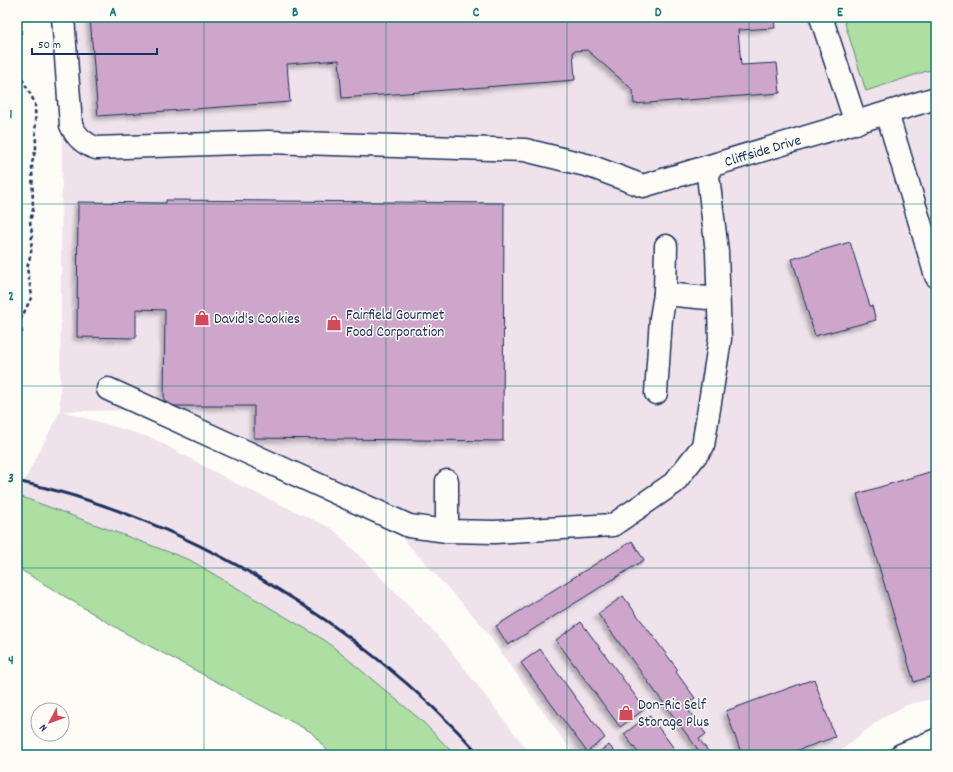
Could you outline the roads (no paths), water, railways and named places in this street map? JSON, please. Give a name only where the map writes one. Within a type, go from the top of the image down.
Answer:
[{"type":"street","name":"Cliffside Drive","points":[[63,17],[71,125],[78,137],[89,146],[96,148],[268,142],[525,150],[590,166],[643,186],[936,98]]},
{"type":"street","points":[[821,17],[856,122]]},
{"type":"street","points":[[887,113],[936,276]]},
{"type":"street","points":[[108,389],[410,526],[447,531],[495,532],[613,525],[674,483],[703,446],[720,339],[717,252],[707,167]]},
{"type":"street","points":[[656,393],[661,318],[665,294],[666,246]]},
{"type":"street","points":[[665,294],[718,299]]},
{"type":"street","points":[[447,481],[447,531]]},
{"type":"street","points":[[901,755],[936,740]]},
{"type":"railway","points":[[17,481],[82,498],[146,522],[208,550],[269,584],[327,621],[382,663],[433,707],[480,755]]},
{"type":"place","name":"David's Cookies","points":[[202,318]]},
{"type":"place","name":"Fairfield Gourmet Food Corporation","points":[[334,323]]},
{"type":"place","name":"Don-Ric Self Storage Plus","points":[[626,713]]}]
